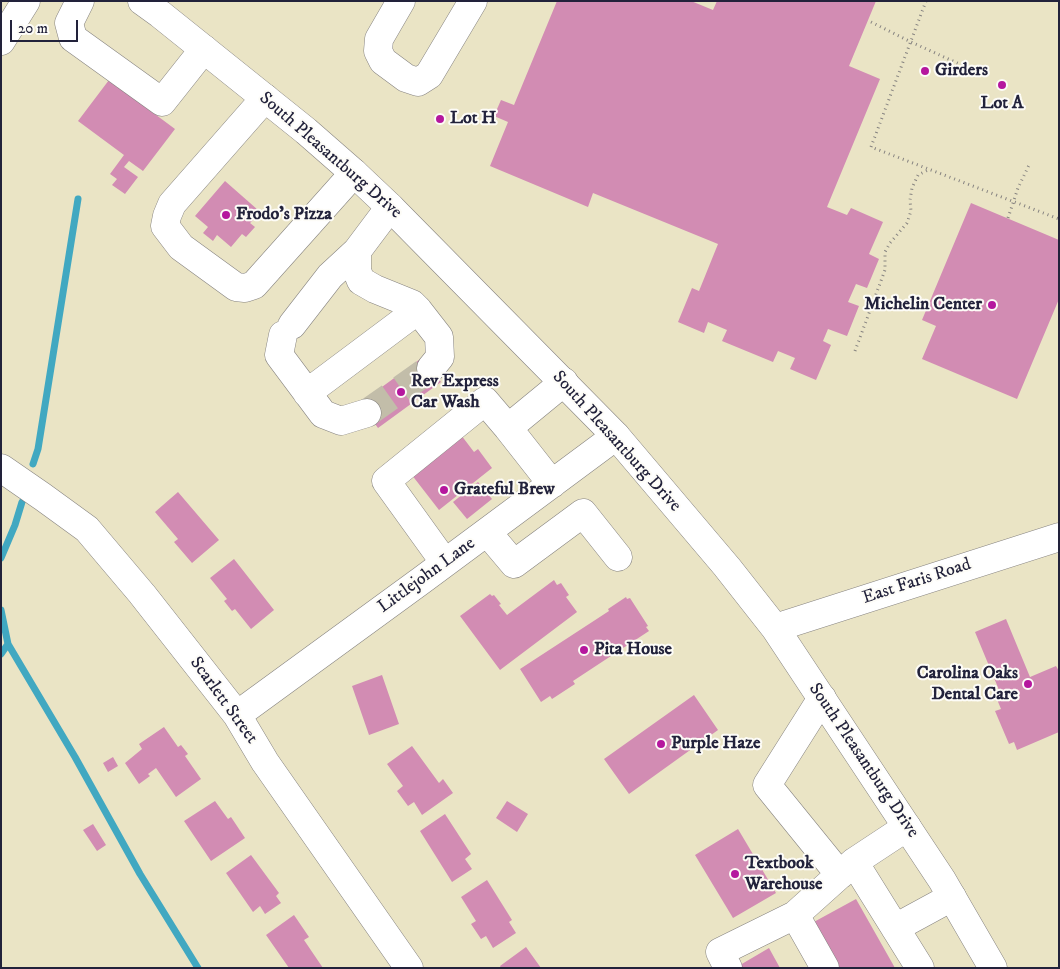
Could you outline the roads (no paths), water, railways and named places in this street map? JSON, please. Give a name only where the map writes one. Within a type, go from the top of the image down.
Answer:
[{"type":"main road","points":[[80,1],[68,23],[73,38],[162,102],[204,49]]},
{"type":"main road","name":"South Pleasantburg Drive","points":[[142,1],[306,131],[354,173],[390,207],[616,436],[727,567],[775,628],[952,897],[993,968]]},
{"type":"main road","points":[[401,1],[379,39],[378,51],[383,61],[406,78],[418,82],[429,76],[473,1]]},
{"type":"main road","points":[[1,41],[21,3]]},
{"type":"main road","points":[[265,98],[172,204],[166,216],[166,226],[181,247],[236,287],[245,288],[254,285],[354,173]]},
{"type":"main road","points":[[367,413],[341,421],[322,414],[279,355],[288,330],[330,276],[358,251],[390,207]]},
{"type":"main road","points":[[358,251],[357,271],[362,280],[375,290],[412,304],[439,337],[440,357],[431,368]]},
{"type":"main road","points":[[307,393],[418,310]]},
{"type":"main road","points":[[508,428],[564,382]]},
{"type":"main road","points":[[445,563],[386,481],[485,401],[508,428],[545,489],[565,527]]},
{"type":"main road","name":"Littlejohn Lane","points":[[237,715],[616,436]]},
{"type":"main road","name":"Scarlett Street","points":[[1,468],[86,529],[142,594],[237,715],[265,762],[409,968]]},
{"type":"main road","points":[[487,532],[514,564],[584,513],[618,557]]},
{"type":"main road","name":"East Faris Road","points":[[775,628],[1059,537]]},
{"type":"main road","points":[[822,698],[768,785],[847,868],[895,928],[920,968]]},
{"type":"main road","points":[[728,968],[720,952],[795,915],[847,868],[907,827]]},
{"type":"main road","points":[[895,928],[952,897]]},
{"type":"main road","points":[[795,915],[826,968]]},
{"type":"waterway","points":[[33,464],[38,449],[78,199]]},
{"type":"waterway","points":[[1,558],[15,525],[22,502]]},
{"type":"waterway","points":[[1,610],[8,644],[75,757],[140,874],[198,968]]},
{"type":"waterway","points":[[1,654],[8,644]]},
{"type":"tunnel","points":[[367,413],[431,368]]},
{"type":"place","name":"Girders","points":[[925,71]]},
{"type":"place","name":"Lot A","points":[[1002,85]]},
{"type":"place","name":"Lot H","points":[[440,119]]},
{"type":"place","name":"Frodo's Pizza","points":[[226,215]]},
{"type":"place","name":"Michelin Center","points":[[992,305]]},
{"type":"place","name":"Rev Express Car Wash","points":[[401,392]]},
{"type":"place","name":"Grateful Brew","points":[[444,490]]},
{"type":"place","name":"Pita House","points":[[584,650]]},
{"type":"place","name":"Carolina Oaks Dental Care","points":[[1028,684]]},
{"type":"place","name":"Purple Haze","points":[[661,744]]},
{"type":"place","name":"Textbook Warehouse","points":[[735,874]]}]
